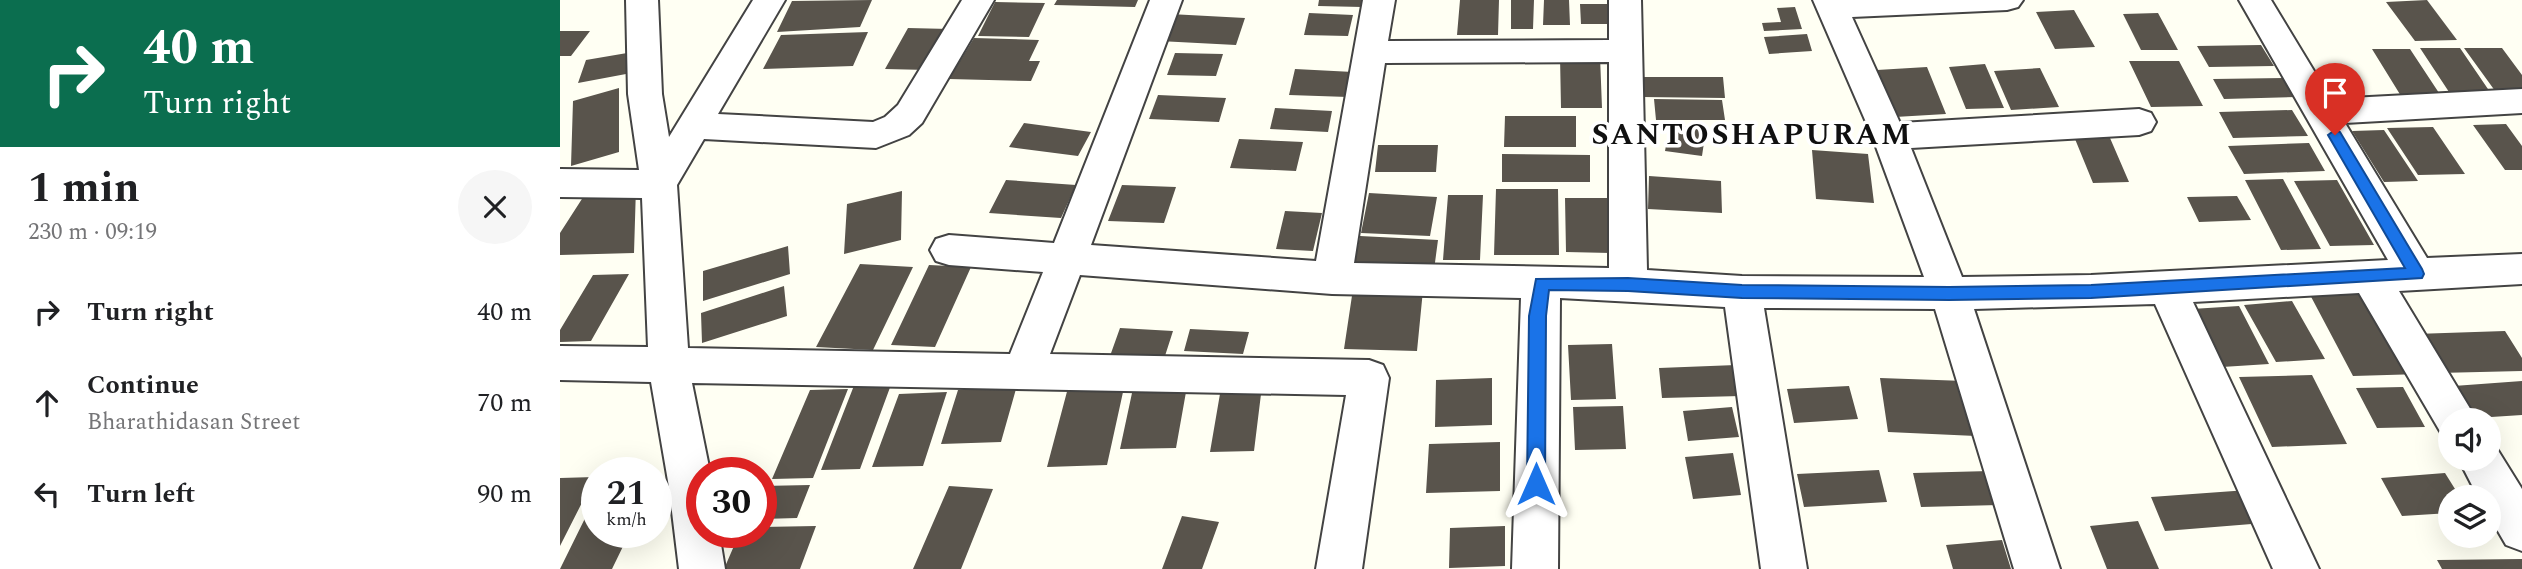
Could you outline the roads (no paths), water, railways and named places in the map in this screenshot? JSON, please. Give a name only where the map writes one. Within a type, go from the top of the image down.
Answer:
[{"type":"street","points":[[642,0],[645,94],[659,184],[669,365],[691,487],[702,569]]},
{"type":"street","points":[[659,184],[769,0]]},
{"type":"street","points":[[696,126],[876,135],[897,126],[910,114],[978,0]]},
{"type":"street","points":[[1023,373],[1166,0]]},
{"type":"street","points":[[1332,278],[1378,0]]},
{"type":"street","points":[[1625,0],[1628,284]]},
{"type":"street","points":[[2007,0],[1830,4],[1889,136],[1949,293],[2037,569]]},
{"type":"street","points":[[2255,0],[2416,274]]},
{"type":"street","points":[[1371,52],[1626,51]]},
{"type":"street","points":[[2321,112],[2522,101]]},
{"type":"street","points":[[1889,136],[2138,122]]},
{"type":"street","points":[[560,183],[659,184]]},
{"type":"street","points":[[949,250],[1332,278],[1628,284],[1742,292],[2091,291],[2522,269]]},
{"type":"street","points":[[2369,276],[2449,408]]},
{"type":"street","points":[[1535,569],[1538,316],[1542,283]]},
{"type":"street","points":[[2167,287],[2297,569]]},
{"type":"street","points":[[1742,292],[1784,569]]},
{"type":"street","points":[[560,363],[1368,378],[1339,569]]},
{"type":"street","points":[[2487,471],[2522,530]]},
{"type":"district","name":"SANTOSHAPURAM","points":[[1752,134]]}]
